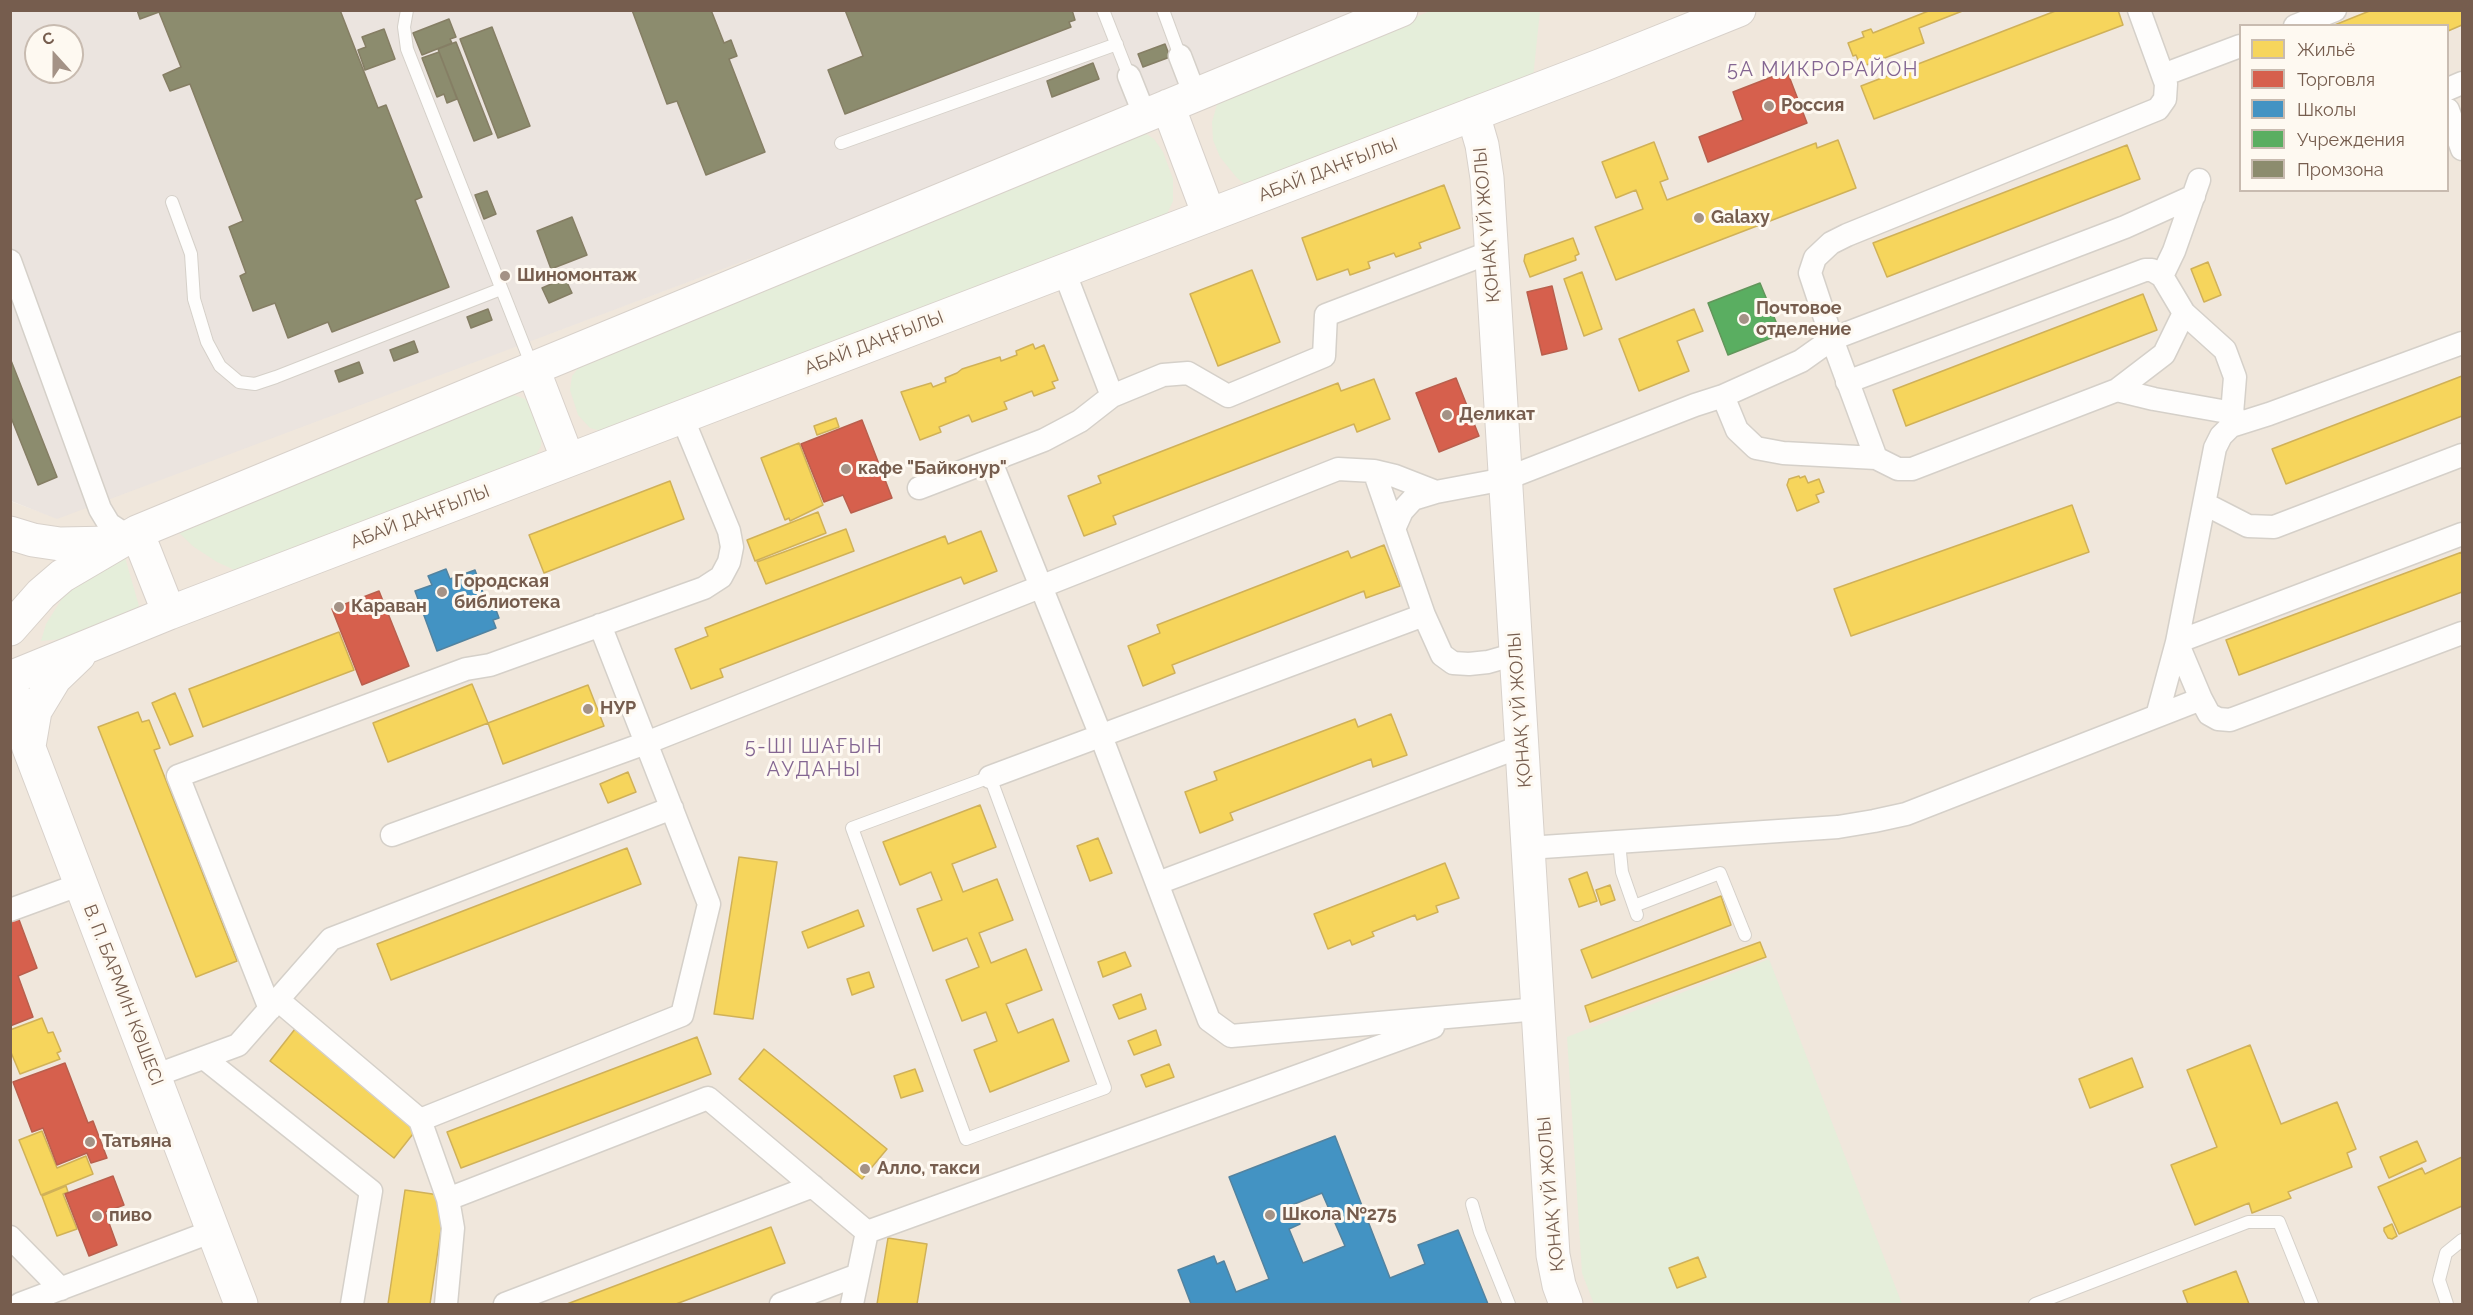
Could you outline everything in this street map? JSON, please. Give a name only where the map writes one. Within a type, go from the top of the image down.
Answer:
[{"type":"main road","points":[[10,629],[41,594],[62,576],[127,537],[1401,10]]},
{"type":"main road","name":"АБАЙ ДАҢҒЫЛЫ","points":[[10,678],[169,613],[1209,216],[1739,10]]},
{"type":"main road","points":[[1170,106],[1209,216]]},
{"type":"main road","name":"ҚОНАҚ ҮЙ ЖОЛЫ","points":[[1473,114],[1482,145],[1487,178],[1553,1255],[1566,1305]]},
{"type":"main road","points":[[533,369],[568,460]]},
{"type":"main road","points":[[10,533],[60,544],[81,545],[127,537]]},
{"type":"main road","points":[[127,537],[169,613]]},
{"type":"main road","points":[[20,740],[30,730],[35,711],[50,686],[68,665],[91,645]]},
{"type":"main road","name":"В. П. БАРМИН КӨШЕСІ","points":[[10,683],[20,740],[81,884],[241,1305]]},
{"type":"street","points":[[1876,458],[1810,273],[1815,258],[1831,243],[2158,109],[2165,99],[2166,84],[2139,10]]},
{"type":"street","points":[[2300,24],[2335,10]]},
{"type":"street","points":[[2163,75],[2239,47]]},
{"type":"street","points":[[1129,76],[1170,106],[1180,56]]},
{"type":"street","points":[[2449,89],[2463,83]]},
{"type":"street","points":[[2449,113],[2463,149]]},
{"type":"street","points":[[1394,529],[1402,511],[1413,500],[1436,492],[1505,479],[1723,396],[1801,361],[1832,339],[2125,227],[2197,188],[2174,251],[2162,276]]},
{"type":"street","points":[[919,488],[1044,440],[1080,421],[1112,396],[1163,375],[1188,373],[1228,396],[1324,356],[1326,315],[1491,252]]},
{"type":"street","points":[[10,261],[100,509],[109,525],[127,537]]},
{"type":"street","points":[[1847,382],[2145,270],[2152,270],[2162,276],[2184,313],[2209,333],[2225,350],[2235,377],[2232,419],[2215,448],[2177,642],[2157,716]]},
{"type":"street","points":[[1064,271],[1112,396]]},
{"type":"street","points":[[1723,396],[1737,430],[1756,448],[1783,453],[1876,458],[1898,469],[1912,469],[2117,390],[2164,354],[2184,313]]},
{"type":"street","points":[[2117,390],[2232,419],[2269,414],[2463,343]]},
{"type":"street","points":[[446,1305],[453,1228],[448,1199],[420,1120],[274,1004],[178,776],[466,669],[490,665],[704,588],[721,577],[729,562],[732,547],[729,531],[682,417]]},
{"type":"street","points":[[2205,504],[2248,526],[2274,527],[2463,455]]},
{"type":"street","points":[[991,462],[1101,736],[1209,1020],[1231,1036],[1538,1009]]},
{"type":"street","points":[[392,835],[646,742],[1338,469],[1374,471],[1395,476],[1436,492]]},
{"type":"street","points":[[1374,471],[1424,615],[1442,655],[1453,663],[1488,662],[1516,654]]},
{"type":"street","points":[[2177,642],[2463,534]]},
{"type":"street","points":[[990,777],[1424,615]]},
{"type":"street","points":[[420,1120],[682,1016],[709,904],[600,625]]},
{"type":"street","points":[[2177,642],[2200,699],[2209,714],[2218,719],[2230,720],[2463,633]]},
{"type":"street","points":[[1528,848],[1838,827],[1906,814],[2200,699]]},
{"type":"street","points":[[1158,884],[1522,746]]},
{"type":"street","points":[[154,1076],[238,1045],[331,939],[672,808]]},
{"type":"street","points":[[10,910],[81,884]]},
{"type":"street","points":[[867,1232],[1391,1044],[1456,1018]]},
{"type":"street","points":[[204,1058],[371,1191],[352,1305]]},
{"type":"street","points":[[448,1199],[708,1098],[867,1232]]},
{"type":"street","points":[[505,1305],[813,1186]]},
{"type":"street","points":[[20,1305],[213,1231]]},
{"type":"street","points":[[852,1305],[867,1232]]},
{"type":"street","points":[[10,1237],[61,1289]]},
{"type":"street","points":[[781,1305],[858,1275]]},
{"type":"lane","points":[[407,10],[404,27],[407,49],[533,369]]},
{"type":"lane","points":[[1103,10],[1129,76]]},
{"type":"lane","points":[[1162,10],[1180,56]]},
{"type":"lane","points":[[841,143],[1116,44]]},
{"type":"lane","points":[[172,202],[192,254],[194,299],[207,342],[220,366],[239,381],[255,384],[276,377],[501,289]]},
{"type":"lane","points":[[990,777],[1105,1088],[966,1139],[852,828],[990,777]]},
{"type":"lane","points":[[1619,842],[1622,872],[1635,910],[1720,873],[1745,935]]},
{"type":"lane","points":[[1472,1204],[1483,1240],[1509,1305]]},
{"type":"lane","points":[[2035,1305],[2248,1222],[2279,1222],[2312,1305]]},
{"type":"lane","points":[[2447,1305],[2439,1280],[2446,1253],[2463,1240]]},
{"type":"shaded area","points":[[10,11],[1410,11],[57,519],[11,501]]},
{"type":"shaded area","points":[[1410,11],[2462,11],[2462,1304],[11,1304],[10,501],[57,518]]},
{"type":"green space","points":[[1430,11],[1540,11],[1533,78],[1249,187],[1237,178],[1220,157],[1213,140],[1212,122],[1218,101]]},
{"type":"green space","points":[[1143,132],[1154,139],[1163,152],[1173,179],[1173,201],[1166,216],[605,432],[590,428],[578,415],[570,390],[572,376],[581,365]]},
{"type":"green space","points":[[511,394],[525,399],[536,411],[542,431],[541,446],[533,460],[241,573],[217,562],[194,547],[178,532]]},
{"type":"green space","points":[[124,554],[141,613],[74,638],[41,641],[46,624],[63,597],[78,583]]},
{"type":"green space","points":[[1769,959],[1902,1304],[1594,1304],[1582,1273],[1567,1037]]},
{"type":"building: Жильё","points":[[1931,10],[1965,10],[1919,28],[1924,43],[1861,67],[1856,55],[1853,56],[1848,43],[1864,37],[1862,32],[1871,29],[1873,33]]},
{"type":"building: Жильё","points":[[2058,10],[2118,10],[2123,25],[1874,119],[1861,86]]},
{"type":"building: Жильё","points":[[2372,10],[2462,10],[2462,25],[2449,31],[2449,24],[2337,24]]},
{"type":"building: Жильё","name":"Galaxy","points":[[1838,140],[1856,188],[1616,280],[1595,227],[1643,209],[1636,190],[1616,198],[1602,162],[1654,142],[1668,179],[1660,182],[1667,200],[1816,143],[1817,148]]},
{"type":"building: Жильё","points":[[2127,145],[2140,179],[1887,277],[1873,243]]},
{"type":"building: Жильё","points":[[1444,185],[1460,228],[1419,243],[1421,248],[1396,257],[1394,253],[1368,262],[1370,268],[1350,275],[1348,269],[1317,280],[1302,238]]},
{"type":"building: Жильё","points":[[1573,238],[1579,254],[1575,256],[1576,260],[1530,277],[1524,261],[1525,255]]},
{"type":"building: Жильё","points":[[2208,262],[2221,295],[2204,302],[2191,269]]},
{"type":"building: Жильё","points":[[1252,270],[1280,342],[1218,366],[1190,294]]},
{"type":"building: Жильё","points":[[1582,272],[1602,329],[1584,336],[1564,279]]},
{"type":"building: Жильё","points":[[2143,294],[2157,330],[1906,426],[1893,390]]},
{"type":"building: Жильё","points":[[1694,309],[1703,331],[1677,341],[1689,371],[1639,391],[1619,339]]},
{"type":"building: Жильё","points":[[1033,344],[1035,349],[1044,345],[1058,380],[1052,382],[1055,388],[1034,396],[1032,391],[1004,402],[1007,409],[972,422],[969,415],[939,427],[941,432],[920,440],[901,392],[931,383],[933,387],[946,382],[945,378],[962,369],[1000,357],[1001,361],[1017,355],[1016,351]]},
{"type":"building: Жильё","points":[[2462,376],[2462,416],[2286,484],[2272,449]]},
{"type":"building: Жильё","points":[[1374,379],[1390,419],[1357,432],[1354,424],[1113,516],[1116,524],[1084,536],[1068,496],[1101,483],[1098,476],[1338,383],[1341,391]]},
{"type":"building: Жильё","points":[[836,418],[839,427],[817,435],[814,426]]},
{"type":"building: Жильё","points":[[799,443],[823,505],[790,521],[789,518],[785,520],[761,458]]},
{"type":"building: Жильё","points":[[1799,476],[1800,478],[1805,476],[1808,483],[1819,479],[1824,492],[1816,495],[1819,502],[1797,511],[1787,485],[1789,479]]},
{"type":"building: Жильё","points":[[670,481],[684,519],[544,573],[529,535]]},
{"type":"building: Жильё","points":[[2072,505],[2089,552],[1851,636],[1834,589]]},
{"type":"building: Жильё","points":[[818,512],[826,533],[755,561],[747,540]]},
{"type":"building: Жильё","points":[[846,529],[854,551],[766,584],[757,562]]},
{"type":"building: Жильё","points":[[981,531],[997,571],[964,584],[961,577],[720,669],[723,677],[691,689],[675,649],[708,636],[705,628],[945,536],[948,544]]},
{"type":"building: Жильё","points":[[1384,545],[1400,586],[1366,598],[1364,591],[1172,665],[1175,673],[1143,686],[1128,646],[1160,633],[1157,625],[1348,551],[1351,558]]},
{"type":"building: Жильё","points":[[2462,552],[2462,592],[2239,675],[2226,640]]},
{"type":"building: Жильё","points":[[339,632],[354,670],[203,727],[189,689]]},
{"type":"building: Жильё","points":[[472,684],[488,723],[388,762],[373,723]]},
{"type":"building: Жильё","points":[[588,685],[604,726],[503,764],[488,723]]},
{"type":"building: Жильё","points":[[175,693],[193,736],[170,745],[152,703]]},
{"type":"building: Жильё","points":[[138,712],[142,722],[149,720],[160,748],[154,750],[237,961],[196,977],[98,727]]},
{"type":"building: Жильё","points":[[1391,714],[1407,755],[1373,767],[1371,759],[1230,813],[1233,820],[1200,833],[1185,792],[1217,780],[1214,772],[1355,719],[1358,727]]},
{"type":"building: Жильё","points":[[628,772],[636,792],[608,803],[600,784]]},
{"type":"building: Жильё","points":[[980,805],[996,847],[952,864],[963,892],[997,879],[1013,920],[979,933],[991,963],[1026,949],[1042,990],[1006,1004],[1018,1033],[1053,1019],[1069,1061],[990,1092],[974,1050],[997,1041],[986,1012],[962,1021],[946,980],[979,967],[967,938],[933,951],[917,909],[942,900],[931,872],[900,885],[883,842]]},
{"type":"building: Жильё","points":[[1098,838],[1112,873],[1090,881],[1077,846]]},
{"type":"building: Жильё","points":[[627,848],[641,884],[391,980],[377,944]]},
{"type":"building: Жильё","points":[[739,857],[777,862],[753,1019],[714,1014]]},
{"type":"building: Жильё","points":[[1445,863],[1459,898],[1436,906],[1438,912],[1417,920],[1415,915],[1372,932],[1374,936],[1352,945],[1350,940],[1328,949],[1314,914]]},
{"type":"building: Жильё","points":[[1587,872],[1597,901],[1579,907],[1569,879]]},
{"type":"building: Жильё","points":[[1610,885],[1615,900],[1601,905],[1596,890]]},
{"type":"building: Жильё","points":[[1721,896],[1731,925],[1592,978],[1581,950]]},
{"type":"building: Жильё","points":[[858,910],[864,926],[808,948],[802,932]]},
{"type":"building: Жильё","points":[[1760,942],[1766,957],[1590,1022],[1585,1006]]},
{"type":"building: Жильё","points":[[1125,952],[1131,966],[1103,977],[1098,962]]},
{"type":"building: Жильё","points":[[869,972],[874,987],[852,995],[847,979]]},
{"type":"building: Жильё","points":[[1141,994],[1146,1009],[1119,1019],[1113,1005]]},
{"type":"building: Жильё","points":[[42,1018],[48,1033],[53,1032],[61,1051],[57,1053],[60,1059],[20,1074],[10,1050],[10,1030]]},
{"type":"building: Жильё","points":[[295,1029],[420,1125],[394,1158],[270,1061]]},
{"type":"building: Жильё","points":[[1156,1030],[1161,1045],[1134,1055],[1128,1041]]},
{"type":"building: Жильё","points":[[697,1037],[711,1074],[461,1168],[447,1132]]},
{"type":"building: Жильё","points":[[2250,1045],[2281,1124],[2337,1102],[2356,1149],[2347,1153],[2352,1167],[2288,1192],[2291,1198],[2252,1213],[2249,1203],[2195,1225],[2171,1165],[2217,1147],[2187,1070]]},
{"type":"building: Жильё","points":[[764,1049],[887,1149],[862,1179],[739,1079]]},
{"type":"building: Жильё","points":[[2132,1058],[2143,1087],[2090,1108],[2079,1079]]},
{"type":"building: Жильё","points":[[1169,1064],[1174,1077],[1146,1087],[1141,1075]]},
{"type":"building: Жильё","points":[[915,1069],[923,1091],[901,1098],[894,1076]]},
{"type":"building: Жильё","points":[[42,1131],[57,1168],[86,1156],[93,1174],[41,1195],[19,1140]]},
{"type":"building: Жильё","points":[[2417,1141],[2426,1161],[2389,1178],[2380,1157]]},
{"type":"building: Жильё","points":[[2462,1157],[2462,1206],[2399,1234],[2378,1187],[2422,1168],[2425,1174]]},
{"type":"building: Жильё","points":[[66,1186],[68,1192],[63,1194],[77,1229],[57,1236],[42,1196]]},
{"type":"building: Жильё","points":[[405,1190],[446,1196],[430,1304],[388,1304]]},
{"type":"building: Жильё","points":[[2392,1224],[2397,1236],[2392,1239],[2388,1238],[2384,1228]]},
{"type":"building: Жильё","points":[[771,1227],[785,1263],[676,1304],[567,1304]]},
{"type":"building: Жильё","points":[[888,1238],[927,1244],[917,1304],[877,1304]]},
{"type":"building: Жильё","points":[[1698,1257],[1706,1277],[1677,1288],[1669,1268]]},
{"type":"building: Жильё","points":[[2236,1271],[2249,1304],[2188,1304],[2183,1291]]},
{"type":"building: Торговля","name":"Россия","points":[[1787,71],[1807,123],[1708,162],[1699,137],[1743,120],[1733,92]]},
{"type":"building: Торговля","name":"Деликат","points":[[1552,286],[1567,349],[1542,355],[1527,292]]},
{"type":"building: Торговля","name":"Деликат","points":[[1456,378],[1479,436],[1439,452],[1416,393]]},
{"type":"building: Торговля","name":"кафе \"Байконур\"","points":[[862,420],[892,498],[851,513],[843,495],[824,502],[801,444]]},
{"type":"building: Торговля","points":[[379,591],[409,666],[362,685],[332,609]]},
{"type":"building: Торговля","points":[[18,917],[37,968],[18,976],[33,1017],[10,1026],[10,920]]},
{"type":"building: Торговля","points":[[65,1063],[88,1123],[93,1121],[107,1158],[91,1163],[87,1153],[57,1165],[43,1128],[32,1132],[13,1082]]},
{"type":"building: Торговля","points":[[113,1176],[124,1205],[105,1212],[117,1245],[89,1256],[65,1194]]},
{"type":"building: Школы","points":[[446,569],[450,579],[475,570],[486,601],[492,599],[499,618],[493,620],[496,628],[437,651],[415,591],[432,585],[428,576]]},
{"type":"building: Школы","name":"Школа №275","points":[[1335,1136],[1390,1278],[1425,1264],[1418,1245],[1458,1230],[1488,1304],[1191,1304],[1178,1270],[1214,1256],[1217,1264],[1224,1261],[1236,1292],[1269,1279],[1229,1177]],"holes":[[[1322,1193],[1345,1246],[1303,1263],[1289,1229],[1300,1224],[1292,1205]]]},
{"type":"building: Учреждения","name":"Почтовое отделение","points":[[1760,283],[1781,334],[1728,355],[1708,303]]},
{"type":"building: Промзона","points":[[137,10],[340,10],[378,108],[386,105],[422,197],[415,200],[449,287],[332,332],[328,322],[288,338],[275,303],[253,311],[240,276],[246,273],[229,227],[243,221],[190,84],[170,91],[163,75],[181,67],[159,12],[140,19]]},
{"type":"building: Промзона","points":[[632,10],[711,10],[724,43],[731,40],[737,56],[729,59],[765,152],[706,175],[677,101],[667,104]]},
{"type":"building: Промзона","points":[[845,10],[1072,10],[1075,20],[1069,22],[1071,27],[845,114],[828,70],[863,56]]},
{"type":"building: Промзона","points":[[449,19],[456,37],[450,39],[452,43],[422,55],[413,33]]},
{"type":"building: Промзона","points":[[492,27],[530,126],[498,138],[460,39]]},
{"type":"building: Промзона","points":[[384,29],[395,59],[365,70],[358,50],[366,47],[362,37]]},
{"type":"building: Промзона","points":[[456,42],[492,134],[474,141],[438,49]]},
{"type":"building: Промзона","points":[[1165,44],[1170,57],[1143,67],[1138,54]]},
{"type":"building: Промзона","points":[[439,52],[457,99],[447,103],[444,94],[437,97],[422,58]]},
{"type":"building: Промзона","points":[[1093,63],[1099,79],[1052,97],[1047,81]]},
{"type":"building: Промзона","points":[[487,191],[496,214],[484,219],[475,195]]},
{"type":"building: Промзона","points":[[572,217],[587,255],[551,269],[537,231]]},
{"type":"building: Промзона","points":[[565,278],[572,293],[549,303],[542,288]]},
{"type":"building: Промзона","points":[[488,309],[492,320],[471,328],[467,317]]},
{"type":"building: Промзона","points":[[414,341],[418,352],[394,361],[390,350]]},
{"type":"building: Промзона","points":[[10,358],[57,477],[38,485],[10,415]]},
{"type":"building: Промзона","points":[[359,362],[363,373],[339,382],[335,371]]},
{"type":"place","name":"Россия","points":[[1769,106]]},
{"type":"place","name":"Galaxy","points":[[1699,218]]},
{"type":"place","name":"Шиномонтаж","points":[[505,276]]},
{"type":"place","name":"Почтовое отделение","points":[[1744,319]]},
{"type":"place","name":"Деликат","points":[[1447,415]]},
{"type":"place","name":"кафе \"Байконур\"","points":[[846,469]]},
{"type":"place","name":"Городская библиотека","points":[[442,592]]},
{"type":"place","name":"Караван","points":[[339,607]]},
{"type":"place","name":"НУР","points":[[588,709]]},
{"type":"place","name":"Татьяна","points":[[90,1142]]},
{"type":"place","name":"Алло, такси","points":[[865,1169]]},
{"type":"place","name":"Школа №275","points":[[1270,1215]]},
{"type":"place","name":"пиво","points":[[97,1216]]},
{"type":"district","name":"5А МИКРОРАЙОН","points":[[1823,70]]},
{"type":"district","name":"5-ШІ ШАҒЫН АУДАНЫ","points":[[814,758]]}]
